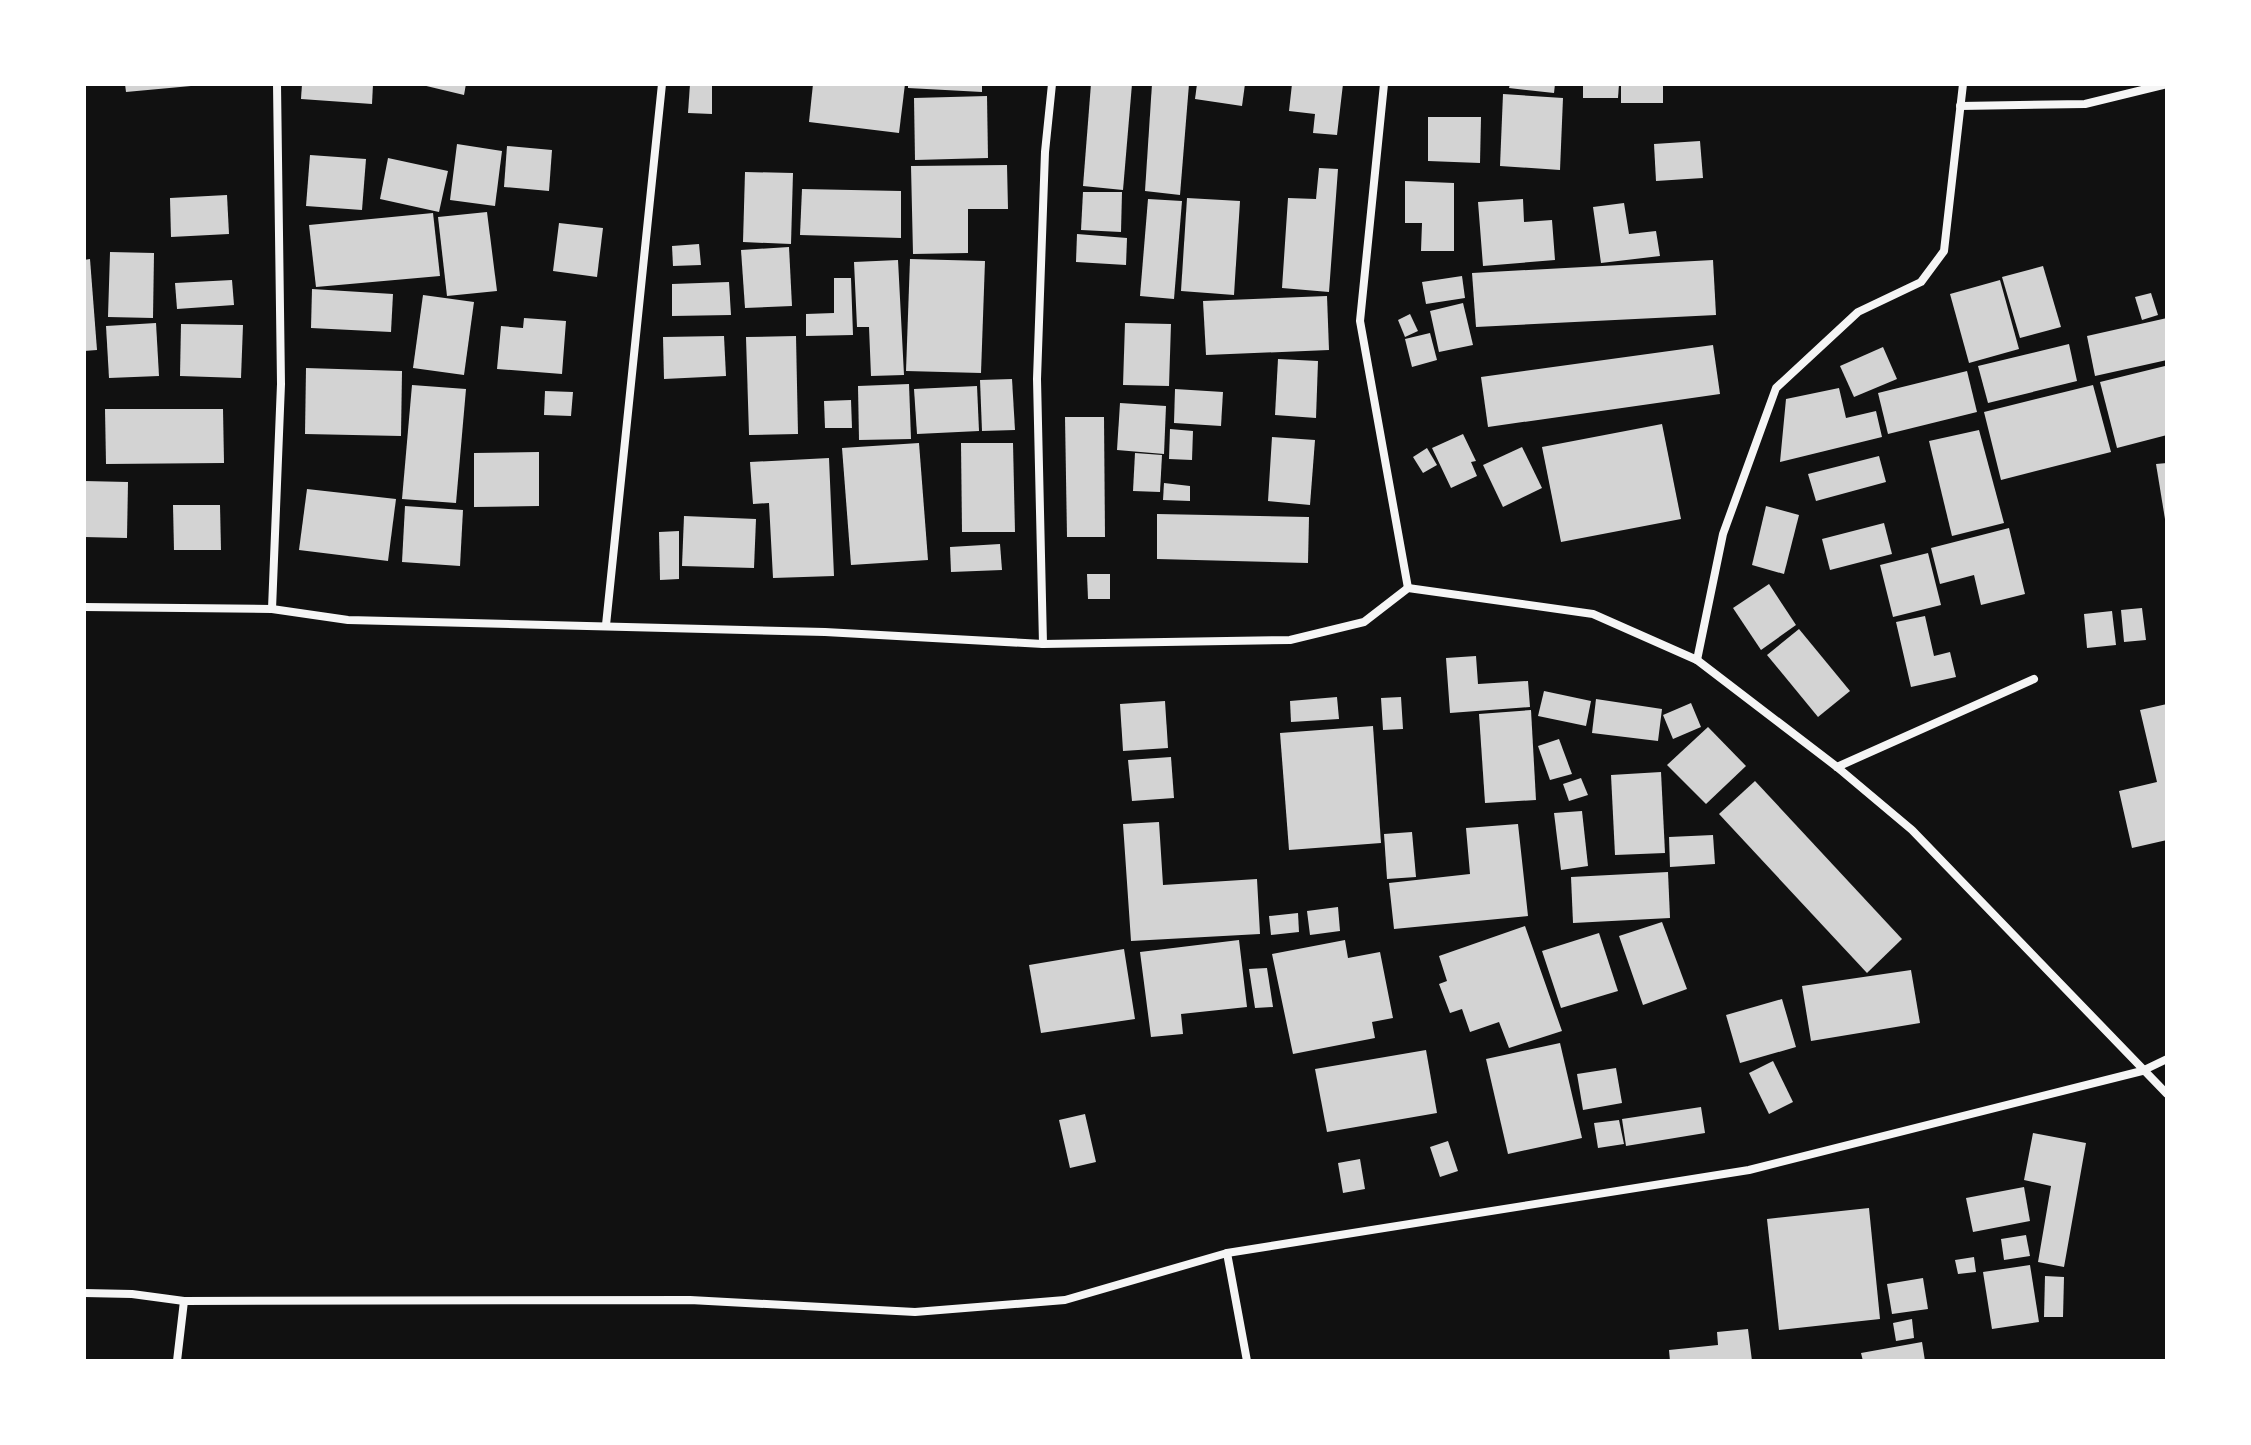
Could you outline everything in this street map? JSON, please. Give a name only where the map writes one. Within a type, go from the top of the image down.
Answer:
[{"type":"street","points":[[272,609],[281,384],[277,84]]},
{"type":"street","points":[[606,625],[662,84]]},
{"type":"street","points":[[1043,644],[1037,379],[1045,152],[1052,84]]},
{"type":"street","points":[[1384,84],[1360,321],[1408,588]]},
{"type":"street","points":[[1697,660],[1723,534],[1776,388],[1858,312],[1921,282],[1944,251],[1963,84]]},
{"type":"street","points":[[1960,106],[2085,104],[2167,84]]},
{"type":"street","points":[[84,607],[272,609],[348,620],[825,632],[1043,644],[1290,640],[1364,622],[1408,588],[1593,614],[1697,660],[1837,767],[1912,830],[2167,1094]]},
{"type":"street","points":[[1837,767],[2034,679]]},
{"type":"street","points":[[84,1293],[132,1294],[184,1301],[690,1300],[915,1312],[1065,1300],[1227,1253],[1749,1170],[2142,1071],[2167,1059]]},
{"type":"street","points":[[1227,1253],[1247,1361]]},
{"type":"street","points":[[177,1361],[184,1301]]},
{"type":"building","points":[[125,84],[191,84],[191,86],[126,92]]},
{"type":"building","points":[[302,84],[373,84],[372,104],[301,99]]},
{"type":"building","points":[[418,84],[466,84],[464,95]]},
{"type":"building","points":[[690,84],[712,84],[712,114],[688,113]]},
{"type":"building","points":[[813,84],[905,84],[899,133],[809,122]]},
{"type":"building","points":[[908,84],[982,84],[982,92],[908,88]]},
{"type":"building","points":[[1091,84],[1132,84],[1123,190],[1083,186]]},
{"type":"building","points":[[1152,84],[1189,84],[1180,195],[1145,191]]},
{"type":"building","points":[[1197,84],[1245,84],[1242,106],[1195,99]]},
{"type":"building","points":[[1292,84],[1343,84],[1337,135],[1313,133],[1315,114],[1289,111]]},
{"type":"building","points":[[1510,84],[1555,84],[1554,93],[1509,88]]},
{"type":"building","points":[[1583,84],[1619,84],[1618,98],[1583,98]]},
{"type":"building","points":[[1621,84],[1663,84],[1663,103],[1621,103]]},
{"type":"building","points":[[1503,94],[1563,98],[1560,170],[1500,166]]},
{"type":"building","points":[[987,96],[988,158],[915,160],[914,98]]},
{"type":"building","points":[[1428,117],[1481,117],[1480,163],[1428,161]]},
{"type":"building","points":[[1700,141],[1703,178],[1656,181],[1654,144]]},
{"type":"building","points":[[457,144],[502,151],[495,206],[450,200]]},
{"type":"building","points":[[507,146],[552,150],[549,191],[504,187]]},
{"type":"building","points":[[310,155],[366,159],[362,210],[306,206]]},
{"type":"building","points":[[388,158],[448,171],[439,212],[380,199]]},
{"type":"building","points":[[1007,165],[1008,209],[968,209],[968,253],[913,254],[911,166]]},
{"type":"building","points":[[1319,168],[1338,169],[1329,292],[1282,288],[1288,198],[1316,199]]},
{"type":"building","points":[[745,172],[793,173],[791,244],[743,242]]},
{"type":"building","points":[[1405,181],[1454,183],[1454,251],[1421,251],[1422,223],[1405,223]]},
{"type":"building","points":[[802,189],[901,191],[901,238],[800,235]]},
{"type":"building","points":[[1083,192],[1122,192],[1121,232],[1081,230]]},
{"type":"building","points":[[227,195],[229,234],[171,237],[170,198]]},
{"type":"building","points":[[1187,198],[1240,201],[1234,295],[1181,291]]},
{"type":"building","points":[[1148,199],[1182,201],[1174,299],[1140,296]]},
{"type":"building","points":[[1523,199],[1524,222],[1552,220],[1555,260],[1483,266],[1478,202]]},
{"type":"building","points":[[1624,203],[1629,234],[1656,231],[1660,256],[1601,263],[1593,207]]},
{"type":"building","points":[[487,212],[497,291],[447,296],[438,217]]},
{"type":"building","points":[[433,213],[440,276],[316,287],[309,225]]},
{"type":"building","points":[[559,223],[603,228],[597,277],[553,271]]},
{"type":"building","points":[[1077,234],[1127,238],[1126,265],[1076,262]]},
{"type":"building","points":[[699,244],[701,265],[673,266],[672,246]]},
{"type":"building","points":[[789,247],[792,306],[745,308],[741,250]]},
{"type":"building","points":[[110,252],[154,253],[153,318],[108,317]]},
{"type":"building","points":[[90,259],[97,350],[84,351],[84,260]]},
{"type":"building","points":[[910,259],[985,261],[981,373],[906,371]]},
{"type":"building","points":[[898,260],[904,375],[871,376],[869,327],[857,327],[854,262]]},
{"type":"building","points":[[1713,260],[1716,315],[1476,327],[1472,273]]},
{"type":"building","points":[[2043,266],[2061,327],[2020,338],[2002,277]]},
{"type":"building","points":[[1462,276],[1465,298],[1426,304],[1422,282]]},
{"type":"building","points":[[834,278],[851,278],[853,335],[806,336],[806,314],[834,313]]},
{"type":"building","points":[[232,280],[234,305],[177,309],[175,283]]},
{"type":"building","points":[[2000,280],[2019,349],[1969,363],[1950,294]]},
{"type":"building","points":[[729,282],[731,315],[672,316],[672,284]]},
{"type":"building","points":[[312,289],[393,294],[391,332],[311,328]]},
{"type":"building","points":[[2151,293],[2158,315],[2142,320],[2135,297]]},
{"type":"building","points":[[423,295],[474,302],[464,375],[413,368]]},
{"type":"building","points":[[1327,296],[1329,350],[1206,355],[1203,301]]},
{"type":"building","points":[[1463,303],[1473,345],[1439,352],[1430,311]]},
{"type":"building","points":[[1410,314],[1418,331],[1405,337],[1398,320]]},
{"type":"building","points":[[524,318],[566,321],[562,374],[497,369],[501,326],[523,328]]},
{"type":"building","points":[[2167,318],[2167,360],[2095,376],[2087,336]]},
{"type":"building","points":[[156,323],[159,376],[109,378],[106,326]]},
{"type":"building","points":[[1125,323],[1171,324],[1169,386],[1123,385]]},
{"type":"building","points":[[181,324],[243,325],[241,378],[180,376]]},
{"type":"building","points":[[1430,333],[1437,360],[1412,367],[1405,339]]},
{"type":"building","points":[[724,336],[726,376],[664,379],[663,337]]},
{"type":"building","points":[[796,336],[798,434],[749,435],[746,337]]},
{"type":"building","points":[[2069,344],[2077,381],[1988,403],[1978,366]]},
{"type":"building","points":[[1713,345],[1720,394],[1488,427],[1481,377]]},
{"type":"building","points":[[1883,347],[1897,379],[1854,397],[1840,366]]},
{"type":"building","points":[[1278,359],[1318,361],[1316,418],[1275,415]]},
{"type":"building","points":[[2165,366],[2167,435],[2117,448],[2100,382]]},
{"type":"building","points":[[306,368],[402,371],[401,436],[305,434]]},
{"type":"building","points":[[1967,371],[1977,412],[1888,434],[1878,393]]},
{"type":"building","points":[[1012,379],[1015,430],[982,431],[980,380]]},
{"type":"building","points":[[909,384],[911,439],[859,440],[858,386]]},
{"type":"building","points":[[412,385],[466,389],[456,503],[402,499]]},
{"type":"building","points":[[2093,385],[2111,452],[2001,480],[1984,412]]},
{"type":"building","points":[[977,386],[979,431],[917,434],[914,389]]},
{"type":"building","points":[[1839,388],[1846,418],[1876,411],[1882,437],[1780,462],[1786,399]]},
{"type":"building","points":[[1175,389],[1223,392],[1221,426],[1174,423]]},
{"type":"building","points":[[545,391],[573,392],[571,416],[544,415]]},
{"type":"building","points":[[851,400],[852,428],[825,428],[824,401]]},
{"type":"building","points":[[1120,403],[1166,406],[1164,454],[1117,450]]},
{"type":"building","points":[[105,409],[223,409],[224,463],[106,464]]},
{"type":"building","points":[[1065,417],[1104,417],[1105,537],[1067,537]]},
{"type":"building","points":[[1662,424],[1681,519],[1561,542],[1542,447]]},
{"type":"building","points":[[1170,429],[1193,431],[1192,460],[1169,459]]},
{"type":"building","points":[[1979,430],[2004,523],[1952,536],[1929,441]]},
{"type":"building","points":[[1463,434],[1476,461],[1471,462],[1477,476],[1451,488],[1432,448]]},
{"type":"building","points":[[1272,437],[1315,440],[1310,505],[1268,501]]},
{"type":"building","points":[[919,443],[928,560],[851,565],[842,448]]},
{"type":"building","points":[[961,443],[1013,443],[1015,532],[962,532]]},
{"type":"building","points":[[1522,447],[1542,488],[1503,507],[1483,465]]},
{"type":"building","points":[[1427,448],[1437,465],[1423,473],[1413,457]]},
{"type":"building","points":[[539,452],[539,506],[474,507],[474,453]]},
{"type":"building","points":[[1135,453],[1162,455],[1160,492],[1133,491]]},
{"type":"building","points":[[1879,456],[1886,482],[1816,501],[1808,474]]},
{"type":"building","points":[[829,458],[834,576],[773,578],[769,503],[753,504],[750,462]]},
{"type":"building","points":[[2167,463],[2167,519],[2165,519],[2156,464]]},
{"type":"building","points":[[84,481],[128,482],[127,538],[84,537]]},
{"type":"building","points":[[1164,483],[1190,486],[1190,501],[1163,500]]},
{"type":"building","points":[[307,489],[396,499],[388,561],[299,550]]},
{"type":"building","points":[[173,505],[220,505],[221,550],[174,550]]},
{"type":"building","points":[[405,506],[463,510],[460,566],[402,562]]},
{"type":"building","points":[[1766,506],[1799,515],[1784,574],[1752,565]]},
{"type":"building","points":[[1157,514],[1309,517],[1308,563],[1157,559]]},
{"type":"building","points":[[684,516],[756,519],[754,568],[682,566]]},
{"type":"building","points":[[1884,523],[1892,554],[1830,570],[1822,539]]},
{"type":"building","points":[[2009,528],[2025,594],[1981,605],[1974,575],[1940,584],[1931,548]]},
{"type":"building","points":[[679,531],[679,579],[660,580],[659,532]]},
{"type":"building","points":[[1000,544],[1002,570],[951,572],[950,547]]},
{"type":"building","points":[[1928,553],[1941,605],[1893,617],[1880,565]]},
{"type":"building","points":[[1087,574],[1110,574],[1110,599],[1088,599]]},
{"type":"building","points":[[1769,584],[1796,625],[1761,650],[1733,608]]},
{"type":"building","points":[[2142,608],[2146,640],[2124,642],[2121,610]]},
{"type":"building","points":[[2112,611],[2116,645],[2087,648],[2084,614]]},
{"type":"building","points":[[1925,616],[1934,656],[1950,652],[1956,677],[1911,687],[1896,622]]},
{"type":"building","points":[[1799,629],[1850,691],[1818,717],[1767,655]]},
{"type":"building","points":[[1476,656],[1478,684],[1528,681],[1530,707],[1450,713],[1446,658]]},
{"type":"building","points":[[1544,691],[1591,701],[1586,726],[1538,716]]},
{"type":"building","points":[[1337,697],[1339,719],[1291,722],[1290,701]]},
{"type":"building","points":[[1401,697],[1403,729],[1383,730],[1381,698]]},
{"type":"building","points":[[1596,699],[1662,709],[1658,741],[1592,733]]},
{"type":"building","points":[[1165,701],[1168,748],[1123,751],[1120,704]]},
{"type":"building","points":[[1691,703],[1701,727],[1673,739],[1663,715]]},
{"type":"building","points":[[2167,704],[2167,840],[2132,848],[2119,791],[2157,782],[2140,710]]},
{"type":"building","points":[[1531,710],[1536,800],[1485,803],[1479,714]]},
{"type":"building","points":[[1373,726],[1381,843],[1289,850],[1280,733]]},
{"type":"building","points":[[1708,727],[1746,766],[1706,804],[1667,765]]},
{"type":"building","points":[[1559,739],[1572,774],[1550,780],[1538,746]]},
{"type":"building","points":[[1171,757],[1174,798],[1132,801],[1128,760]]},
{"type":"building","points":[[1661,772],[1665,853],[1615,855],[1611,775]]},
{"type":"building","points":[[1581,778],[1588,795],[1569,801],[1563,784]]},
{"type":"building","points":[[1755,781],[1902,939],[1867,973],[1719,814]]},
{"type":"building","points":[[1582,811],[1588,866],[1561,870],[1554,813]]},
{"type":"building","points":[[1159,822],[1163,885],[1257,879],[1260,934],[1131,941],[1123,824]]},
{"type":"building","points":[[1518,824],[1528,916],[1394,929],[1389,883],[1470,874],[1466,828]]},
{"type":"building","points":[[1412,832],[1416,877],[1387,879],[1384,834]]},
{"type":"building","points":[[1713,835],[1715,864],[1670,867],[1669,837]]},
{"type":"building","points":[[1668,872],[1670,918],[1573,923],[1571,877]]},
{"type":"building","points":[[1338,907],[1340,931],[1310,935],[1307,911]]},
{"type":"building","points":[[1298,913],[1299,932],[1271,935],[1269,916]]},
{"type":"building","points":[[1662,922],[1687,989],[1643,1005],[1619,936]]},
{"type":"building","points":[[1525,926],[1562,1031],[1509,1048],[1499,1022],[1470,1032],[1462,1009],[1450,1013],[1439,984],[1447,981],[1439,956]]},
{"type":"building","points":[[1599,933],[1618,991],[1561,1008],[1542,951]]},
{"type":"building","points":[[1239,940],[1247,1007],[1181,1014],[1183,1034],[1151,1037],[1140,952]]},
{"type":"building","points":[[1345,940],[1348,958],[1380,952],[1393,1018],[1372,1022],[1375,1038],[1293,1054],[1272,954]]},
{"type":"building","points":[[1124,949],[1135,1019],[1041,1033],[1029,965]]},
{"type":"building","points":[[1267,968],[1273,1007],[1255,1008],[1249,969]]},
{"type":"building","points":[[1911,970],[1920,1023],[1811,1041],[1802,986]]},
{"type":"building","points":[[1782,999],[1796,1047],[1740,1063],[1726,1015]]},
{"type":"building","points":[[1560,1043],[1582,1138],[1508,1154],[1486,1059]]},
{"type":"building","points":[[1426,1050],[1437,1113],[1327,1132],[1315,1069]]},
{"type":"building","points":[[1773,1061],[1793,1102],[1769,1114],[1749,1073]]},
{"type":"building","points":[[1616,1068],[1622,1103],[1583,1110],[1577,1074]]},
{"type":"building","points":[[1701,1107],[1705,1133],[1626,1146],[1622,1119]]},
{"type":"building","points":[[1085,1114],[1096,1162],[1070,1168],[1059,1120]]},
{"type":"building","points":[[1619,1120],[1624,1144],[1598,1148],[1594,1123]]},
{"type":"building","points":[[2033,1133],[2086,1143],[2064,1267],[2038,1262],[2051,1186],[2024,1180]]},
{"type":"building","points":[[1448,1141],[1458,1171],[1440,1177],[1430,1147]]},
{"type":"building","points":[[1360,1159],[1365,1189],[1343,1193],[1338,1163]]},
{"type":"building","points":[[2024,1187],[2030,1221],[1973,1232],[1966,1198]]},
{"type":"building","points":[[1869,1208],[1880,1319],[1779,1330],[1767,1219]]},
{"type":"building","points":[[2026,1235],[2030,1256],[2004,1260],[2001,1239]]},
{"type":"building","points":[[1974,1257],[1976,1272],[1958,1274],[1955,1260]]},
{"type":"building","points":[[2030,1265],[2039,1322],[1992,1329],[1983,1272]]},
{"type":"building","points":[[2045,1276],[2064,1277],[2063,1317],[2044,1317]]},
{"type":"building","points":[[1923,1278],[1928,1309],[1892,1314],[1887,1284]]},
{"type":"building","points":[[1912,1319],[1914,1338],[1896,1341],[1893,1323]]},
{"type":"building","points":[[1748,1329],[1752,1361],[1670,1361],[1669,1350],[1718,1345],[1717,1332]]},
{"type":"building","points":[[1922,1342],[1925,1361],[1863,1361],[1861,1353]]}]
